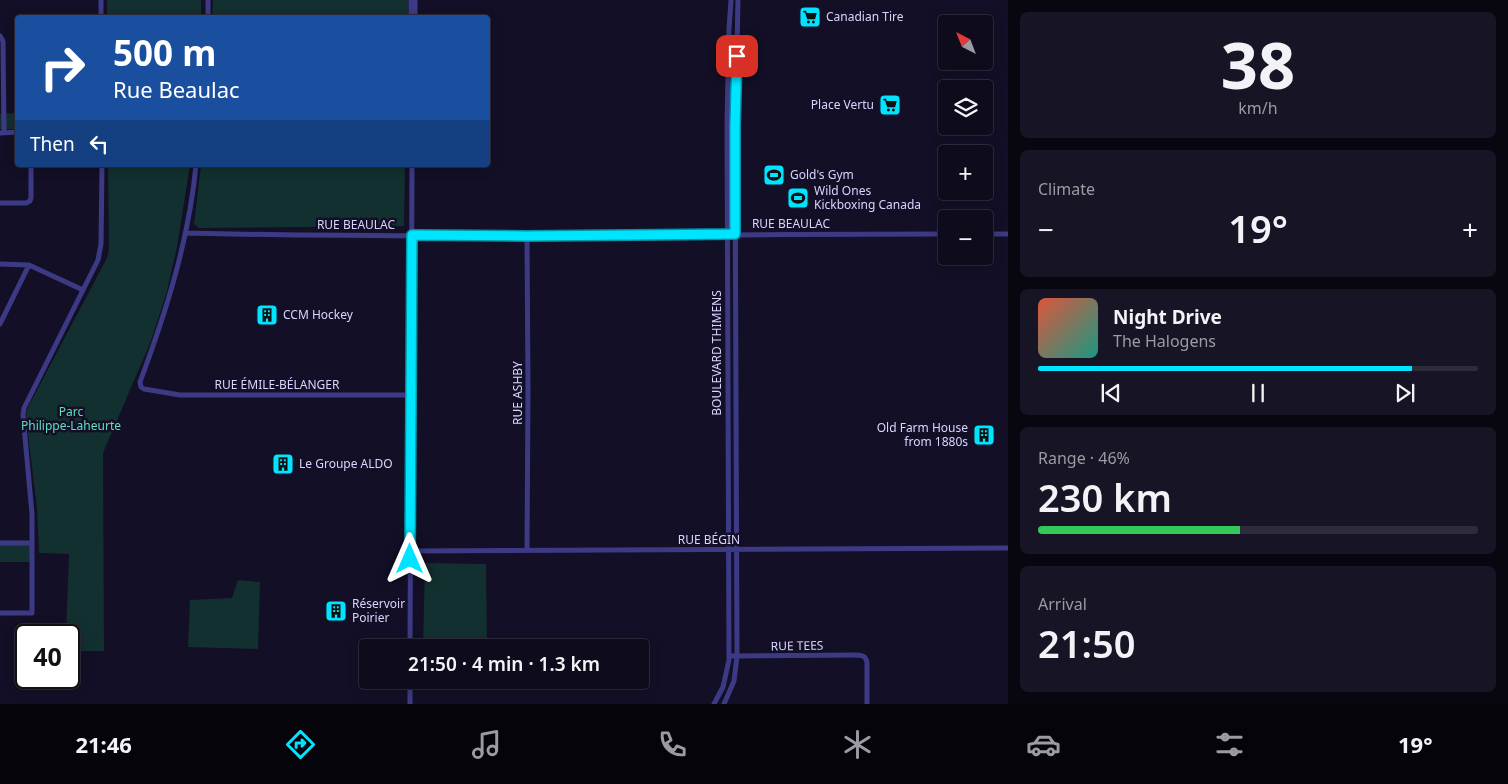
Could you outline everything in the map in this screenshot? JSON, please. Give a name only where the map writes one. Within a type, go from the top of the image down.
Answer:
[{"type":"street","points":[[101,0],[102,15]]},
{"type":"street","points":[[208,0],[208,15]]},
{"type":"street","points":[[411,0],[411,15]]},
{"type":"street","points":[[415,0],[415,15]]},
{"type":"street","name":"BOULEVARD THIMENS","points":[[714,704],[725,682],[729,656],[727,234],[730,0]]},
{"type":"street","name":"BOULEVARD THIMENS","points":[[724,704],[734,681],[737,656],[735,125],[738,0]]},
{"type":"street","points":[[0,36],[3,41],[2,132],[15,132]]},
{"type":"street","points":[[0,203],[30,202],[31,167]]},
{"type":"street","points":[[0,613],[32,613],[32,514],[23,428],[24,408],[98,260],[101,244],[102,167]]},
{"type":"street","points":[[186,233],[196,167]]},
{"type":"street","points":[[410,639],[412,167]]},
{"type":"street","name":"RUE BEAULAC","points":[[186,233],[526,236],[938,234]]},
{"type":"street","name":"RUE ÉMILE-BÉLANGER","points":[[186,233],[172,290],[140,382],[141,387],[180,395],[411,395]]},
{"type":"street","points":[[993,234],[1008,234]]},
{"type":"street","name":"RUE ASHBY","points":[[526,236],[528,390],[527,550]]},
{"type":"street","points":[[0,264],[28,265],[83,290]]},
{"type":"street","points":[[1,321],[28,265]]},
{"type":"street","points":[[728,433],[736,433]]},
{"type":"street","points":[[728,490],[736,490]]},
{"type":"street","points":[[0,543],[31,543]]},
{"type":"street","name":"RUE BÉGIN","points":[[410,550],[1008,548]]},
{"type":"street","name":"RUE TEES","points":[[729,656],[858,654],[865,657],[867,704]]},
{"type":"street","points":[[410,689],[410,704]]},
{"type":"green space","points":[[107,0],[201,0],[201,15],[107,15]]},
{"type":"green space","points":[[213,0],[408,0],[408,15],[212,15]]},
{"type":"green space","points":[[15,113],[15,129],[0,129],[0,114]]},
{"type":"green space","name":"Parc Philippe-Laheurte","points":[[108,167],[190,167],[177,247],[167,291],[151,341],[103,453],[104,651],[80,651],[80,624],[66,624],[69,554],[39,553],[37,508],[26,418],[27,409],[107,258],[109,249]]},
{"type":"green space","points":[[201,167],[405,167],[404,226],[199,228],[194,224]]},
{"type":"green space","points":[[0,543],[31,543],[32,562],[0,562]]},
{"type":"green space","points":[[425,563],[486,564],[487,639],[423,639]]},
{"type":"green space","points":[[238,580],[260,582],[258,649],[188,647],[190,600],[232,598]]},
{"type":"place","name":"Canadian Tire","points":[[810,17]]},
{"type":"place","name":"Place Vertu","points":[[890,105]]},
{"type":"place","name":"Gold's Gym","points":[[774,175]]},
{"type":"place","name":"Wild Ones Kickboxing Canada","points":[[798,198]]},
{"type":"place","name":"CCM Hockey","points":[[267,315]]},
{"type":"place","name":"Old Farm House from 1880s","points":[[984,435]]},
{"type":"place","name":"Le Groupe ALDO","points":[[283,464]]},
{"type":"place","name":"Réservoir Poirier","points":[[336,611]]},
{"type":"route","points":[[410,559],[412,235],[735,234],[737,56]]}]
